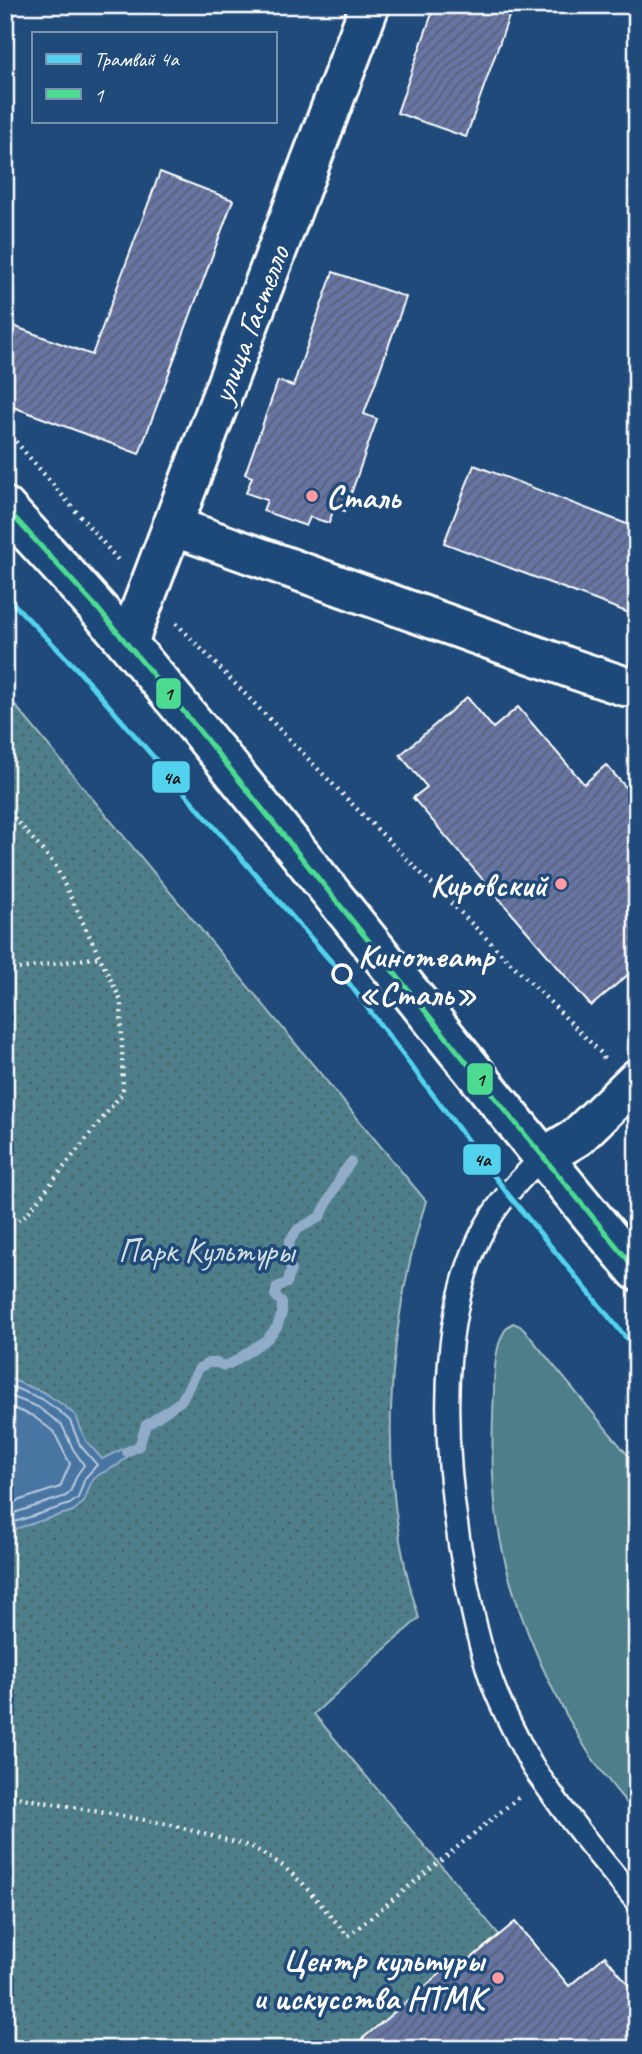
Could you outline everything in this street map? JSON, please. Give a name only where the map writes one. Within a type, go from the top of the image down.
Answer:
[{"type":"street","name":"улица Гастелло","points":[[128,643],[370,5]]},
{"type":"street","points":[[5,507],[128,643],[542,1158],[637,1271]]},
{"type":"street","points":[[172,526],[576,670],[633,693]]},
{"type":"street","points":[[542,1158],[577,1137],[629,1085]]},
{"type":"lane","points":[[542,1158],[507,1193],[485,1227],[462,1288],[450,1355],[448,1403],[454,1503],[480,1642],[493,1684],[533,1767],[569,1819],[637,1902]]},
{"type":"path","points":[[5,433],[11,436],[147,593],[367,819],[601,1053],[629,1085]]},
{"type":"path","points":[[5,807],[55,864],[121,1001],[124,1092],[27,1214],[5,1229]]},
{"type":"path","points":[[5,971],[99,957]]},
{"type":"path","points":[[5,1795],[172,1825],[252,1847],[283,1866],[303,1884],[348,1936],[541,1779]]},
{"type":"green space","name":"Парк Культуры","points":[[5,693],[426,1201],[402,1304],[394,1356],[391,1409],[396,1515],[405,1567],[419,1618],[314,1714],[595,2049],[5,2049]]},
{"type":"green space","points":[[513,1323],[526,1332],[637,1466],[637,1815],[594,1761],[554,1691],[529,1635],[509,1576],[495,1503],[492,1439],[497,1354],[502,1335]]},
{"type":"water","points":[[5,1377],[45,1393],[63,1405],[76,1416],[86,1441],[102,1459],[131,1445],[139,1446],[118,1465],[98,1475],[91,1482],[84,1502],[73,1511],[5,1532]]},
{"type":"building","points":[[435,5],[513,5],[466,137],[397,113]]},
{"type":"building","points":[[160,172],[233,200],[139,454],[5,404],[5,323],[92,355]]},
{"type":"building","points":[[333,272],[406,297],[364,414],[377,419],[345,511],[334,508],[329,523],[310,517],[306,526],[263,511],[267,500],[246,493],[252,477],[245,474],[278,381],[293,386]]},
{"type":"building","points":[[474,465],[637,528],[637,616],[444,543]]},
{"type":"building","name":"Кировский","points":[[467,697],[493,728],[518,707],[584,784],[606,765],[637,800],[637,967],[591,1006],[413,798],[427,787],[400,755]]},
{"type":"building","name":"Центр культуры и искусства НТМК","points":[[515,1922],[569,1986],[605,1956],[637,1995],[637,2049],[350,2049],[452,1964],[457,1970]]},
{"type":"waterway","points":[[127,1452],[139,1446],[146,1425],[181,1401],[199,1368],[208,1363],[224,1366],[232,1363],[267,1339],[277,1327],[282,1303],[275,1295],[277,1287],[287,1283],[291,1270],[288,1256],[290,1240],[298,1229],[320,1217],[351,1162]]},
{"type":"tram line","name":"4а","points":[[5,595],[77,669],[342,974],[507,1193],[637,1351]]},
{"type":"transit line","name":"1","points":[[5,507],[99,610],[193,723],[637,1271]]},
{"type":"place","name":"Сталь","points":[[312,496]]},
{"type":"place","name":"Кировский","points":[[561,884]]},
{"type":"place","name":"Кинотеатр «Сталь»","points":[[342,974]]},
{"type":"place","name":"Центр культуры и искусства НТМК","points":[[498,1978]]}]
